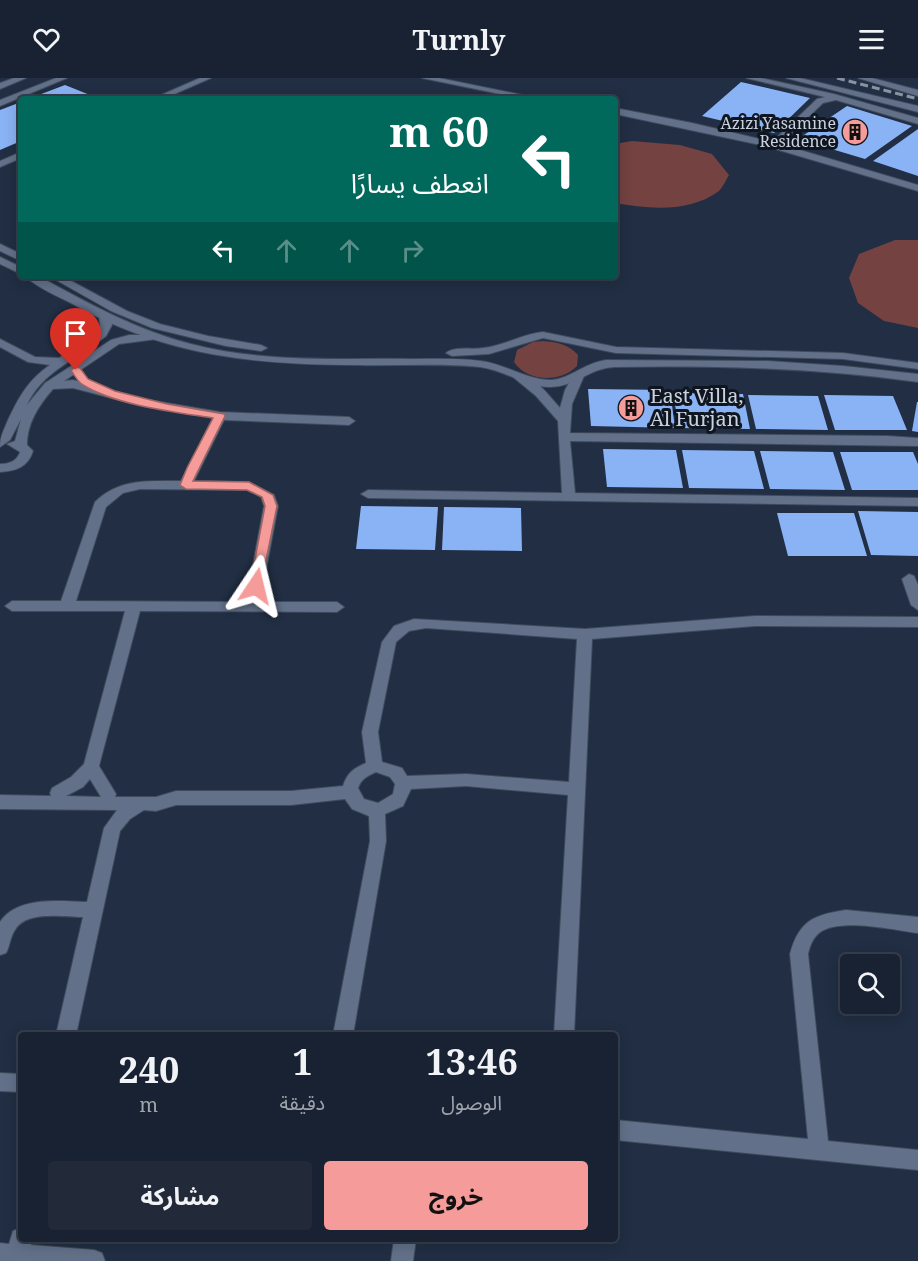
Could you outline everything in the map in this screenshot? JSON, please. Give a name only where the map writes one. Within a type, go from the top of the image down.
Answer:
[{"type":"street","points":[[0,86],[22,78]]},
{"type":"street","points":[[0,103],[63,78]]},
{"type":"street","points":[[163,96],[207,78]]},
{"type":"street","points":[[426,78],[522,96]]},
{"type":"street","points":[[750,78],[817,97],[837,98],[918,121]]},
{"type":"street","points":[[792,78],[854,88],[918,104]]},
{"type":"street","points":[[792,78],[918,109]]},
{"type":"street","points":[[862,78],[918,93]]},
{"type":"street","points":[[775,144],[817,97]]},
{"type":"street","points":[[618,112],[775,144],[918,188]]},
{"type":"street","points":[[0,164],[18,157]]},
{"type":"street","points":[[0,247],[18,256]]},
{"type":"street","points":[[0,260],[18,269]]},
{"type":"street","points":[[35,279],[105,317],[153,337],[206,351],[266,359],[467,363],[493,366],[516,376],[545,383],[563,382],[582,373],[618,363],[783,365],[844,369],[918,378]]},
{"type":"street","points":[[60,279],[148,323],[235,345],[302,352],[469,353],[495,350],[519,340],[541,335],[565,338],[575,343],[588,355],[582,373],[568,393],[563,419],[569,497]]},
{"type":"street","points":[[0,342],[32,360],[61,362],[79,360],[102,334],[106,325],[105,317]]},
{"type":"street","points":[[0,444],[9,432],[27,393],[79,360],[122,340],[153,337]]},
{"type":"street","points":[[519,340],[507,348],[503,359],[504,364],[544,397],[563,419]]},
{"type":"street","points":[[575,343],[616,350],[843,356],[918,366]]},
{"type":"street","points":[[32,360],[45,381]]},
{"type":"street","points":[[79,360],[80,378],[111,393]]},
{"type":"street","points":[[21,446],[21,435],[32,406],[45,381],[61,362]]},
{"type":"street","points":[[45,381],[73,384],[166,407],[220,416],[349,421]]},
{"type":"street","points":[[186,485],[192,468],[220,416]]},
{"type":"street","points":[[565,436],[918,442]]},
{"type":"street","points":[[0,444],[21,446],[27,451],[26,455],[0,482]]},
{"type":"street","points":[[0,468],[16,465]]},
{"type":"street","points":[[67,606],[103,501],[119,490],[133,486],[186,485],[249,486],[267,495],[271,506],[252,607]]},
{"type":"street","points":[[368,494],[918,502]]},
{"type":"street","points":[[909,579],[918,605]]},
{"type":"street","points":[[12,606],[337,607]]},
{"type":"street","points":[[58,793],[78,782],[92,766],[134,606]]},
{"type":"street","points":[[375,766],[370,732],[389,642],[396,631],[403,627],[426,623],[585,634],[631,633],[755,621],[918,621]]},
{"type":"street","points":[[564,1032],[585,634]]},
{"type":"street","points":[[92,766],[108,794]]},
{"type":"street","points":[[375,766],[396,772],[403,783],[401,797],[395,804],[377,810],[356,803],[350,792],[350,786],[356,775],[375,766]]},
{"type":"street","points":[[403,783],[466,780],[577,789]]},
{"type":"street","points":[[3,798],[58,793],[159,794],[176,798],[291,798],[350,792]]},
{"type":"street","points":[[3,798],[141,804],[163,803],[176,798]]},
{"type":"street","points":[[93,803],[105,814],[112,828]]},
{"type":"street","points":[[67,1032],[112,828],[124,814],[141,804]]},
{"type":"street","points":[[344,1032],[378,841],[377,810]]},
{"type":"street","points":[[0,947],[5,929],[19,915],[41,910],[94,910]]},
{"type":"street","points":[[819,1150],[799,954],[803,937],[814,924],[832,918],[918,926]]},
{"type":"street","points":[[0,1082],[18,1083]]},
{"type":"street","points":[[618,1130],[918,1160]]},
{"type":"street","points":[[402,1261],[405,1242]]},
{"type":"street","points":[[13,1250],[94,1261]]},
{"type":"shaded area","points":[[632,141],[680,145],[712,154],[729,175],[719,191],[695,203],[668,208],[618,203],[618,143]]},
{"type":"shaded area","points":[[895,240],[918,240],[918,328],[884,321],[858,303],[849,278],[859,254]]},
{"type":"shaded area","points":[[533,342],[558,343],[570,348],[578,355],[577,366],[562,375],[544,378],[535,377],[520,369],[514,362],[517,350]]},
{"type":"building","points":[[741,82],[810,98],[774,133],[702,116]]},
{"type":"building","points":[[65,85],[92,96],[36,96]]},
{"type":"building","points":[[18,103],[18,142],[0,150],[0,110]]},
{"type":"building","name":"Azizi Yasamine Residence","points":[[847,106],[912,126],[865,159],[798,139]]},
{"type":"building","points":[[918,129],[918,176],[873,161]]},
{"type":"building","name":"East Villa, Al Furjan","points":[[588,389],[670,390],[675,428],[591,426]]},
{"type":"building","points":[[673,393],[743,394],[750,429],[679,428]]},
{"type":"building","points":[[748,395],[818,396],[828,430],[756,429]]},
{"type":"building","points":[[824,395],[893,396],[907,430],[835,430]]},
{"type":"building","points":[[918,402],[918,432],[912,431]]},
{"type":"building","points":[[603,449],[676,450],[683,488],[607,487]]},
{"type":"building","points":[[682,450],[754,451],[764,489],[689,488]]},
{"type":"building","points":[[760,451],[833,452],[845,490],[770,489]]},
{"type":"building","points":[[840,452],[913,452],[918,464],[918,490],[852,490]]},
{"type":"building","points":[[361,506],[438,507],[435,550],[356,549]]},
{"type":"building","points":[[444,507],[521,508],[522,551],[442,550]]},
{"type":"building","points":[[858,511],[918,512],[918,556],[871,555]]},
{"type":"building","points":[[777,513],[854,513],[867,556],[788,556]]},
{"type":"railway","points":[[837,78],[918,99]]},
{"type":"place","name":"Azizi Yasamine Residence","points":[[855,132]]},
{"type":"place","name":"East Villa, Al Furjan","points":[[631,408]]},
{"type":"route","points":[[76,370],[84,382],[111,393],[142,402],[220,416],[192,468],[186,485],[241,485],[256,488],[267,495],[271,506],[256,586]]}]
